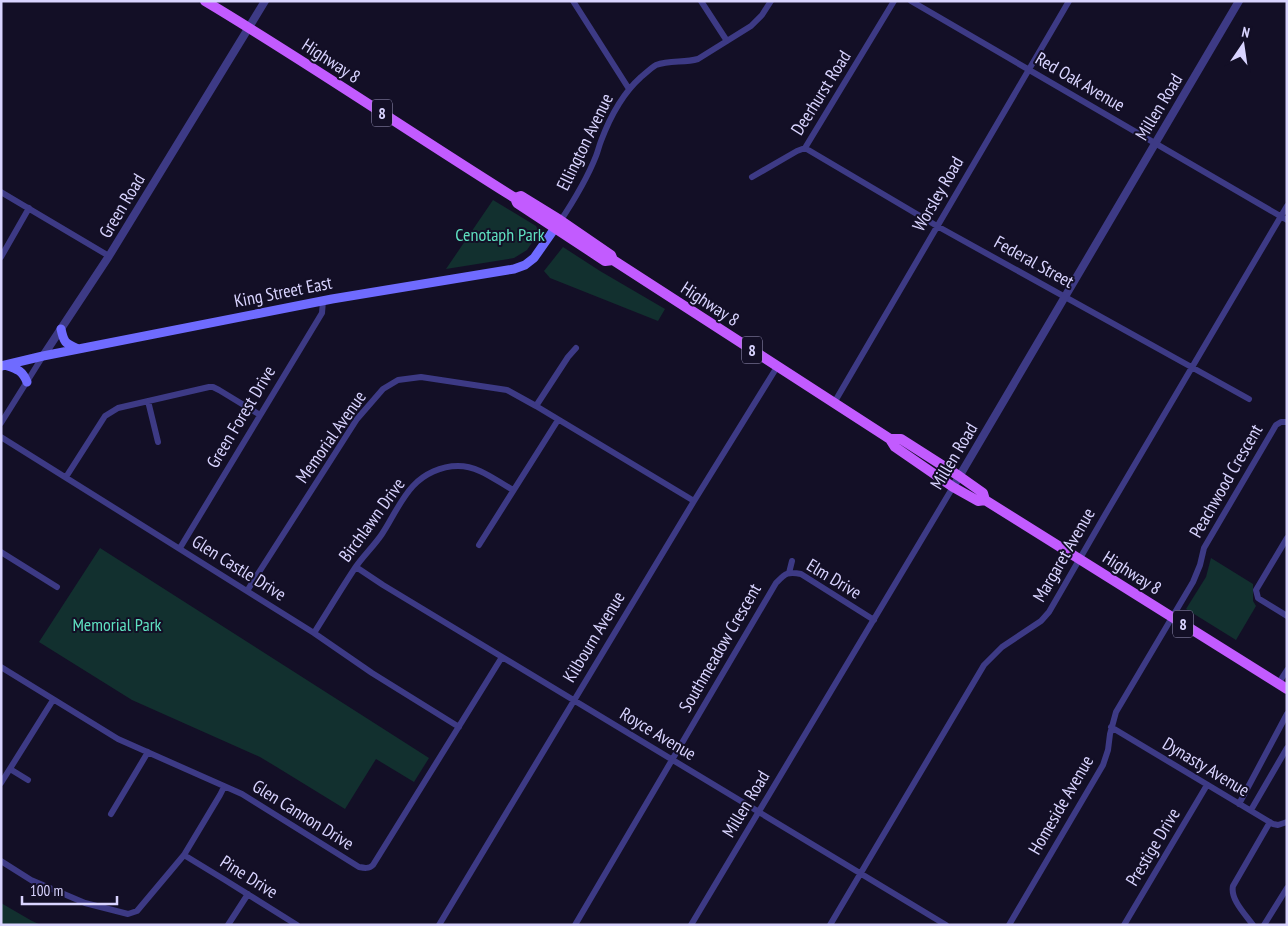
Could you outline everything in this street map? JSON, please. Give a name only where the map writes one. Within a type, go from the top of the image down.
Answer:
[{"type":"main road","name":"Highway 8","points":[[205,1],[249,27],[515,198],[517,204],[558,224],[605,261],[613,260],[890,439],[895,448],[953,487],[978,501],[985,500],[1282,687]]},
{"type":"main road","name":"King Street East","points":[[3,366],[43,356],[332,299],[514,269],[525,265],[534,258],[558,224]]},
{"type":"main road","points":[[60,329],[64,341],[78,349]]},
{"type":"main road","points":[[3,366],[15,368],[23,373],[27,382]]},
{"type":"main road","name":"Highway 8","points":[[890,439],[901,439],[959,476],[983,493],[985,500]]},
{"type":"street","name":"Green Road","points":[[1,424],[60,329],[109,256],[265,1]]},
{"type":"street","points":[[573,1],[629,89]]},
{"type":"street","points":[[701,1],[727,41]]},
{"type":"street","name":"Ellington Avenue","points":[[558,224],[588,173],[610,119],[629,89],[654,66],[667,62],[698,59],[727,41],[751,26],[762,15],[770,1]]},
{"type":"street","name":"Deerhurst Road","points":[[752,177],[805,148],[894,1]]},
{"type":"street","name":"Red Oak Avenue","points":[[910,1],[1284,218]]},
{"type":"street","name":"Worsley Road","points":[[834,403],[1069,1]]},
{"type":"street","name":"Millen Road","points":[[691,925],[953,487],[1239,1]]},
{"type":"street","name":"Federal Street","points":[[805,148],[937,226],[1249,399]]},
{"type":"street","points":[[1,192],[109,256]]},
{"type":"street","name":"Margaret Avenue","points":[[830,925],[984,665],[1002,647],[1041,620],[1049,612],[1192,367],[1284,218],[1287,206]]},
{"type":"street","points":[[1,257],[29,208]]},
{"type":"street","name":"Green Forest Drive","points":[[180,548],[322,313],[323,301]]},
{"type":"street","points":[[536,406],[576,348]]},
{"type":"street","name":"Kilbourn Avenue","points":[[439,925],[777,366]]},
{"type":"street","name":"Memorial Avenue","points":[[247,591],[357,420],[383,389],[398,380],[421,377],[507,390],[694,501]]},
{"type":"street","points":[[66,477],[105,416],[118,408],[213,387],[260,415]]},
{"type":"street","points":[[148,401],[158,442]]},
{"type":"street","points":[[479,545],[558,420]]},
{"type":"street","name":"Peachwood Crescent","points":[[1172,617],[1193,582],[1204,548],[1276,425],[1287,422]]},
{"type":"street","name":"Glen Castle Drive","points":[[1,437],[180,548],[314,633],[372,673],[459,727]]},
{"type":"street","name":"Birchlawn Drive","points":[[314,633],[356,567],[381,535],[413,486],[429,474],[436,470],[456,466],[466,467],[484,472],[513,490]]},
{"type":"street","points":[[1287,538],[1256,590],[1258,598],[1287,616]]},
{"type":"street","points":[[1,552],[57,587]]},
{"type":"street","name":"Elm Drive","points":[[792,561],[789,573],[801,574],[874,620]]},
{"type":"street","name":"Royce Avenue","points":[[356,567],[946,925]]},
{"type":"street","name":"Southmeadow Crescent","points":[[575,925],[770,592],[782,577],[789,573]]},
{"type":"street","name":"Homeside Avenue","points":[[1009,925],[1103,765],[1116,712],[1172,617]]},
{"type":"street","name":"Glen Cannon Drive","points":[[1,667],[118,739],[242,794],[359,867],[364,868],[373,865],[502,657]]},
{"type":"street","points":[[1282,687],[1287,670]]},
{"type":"street","points":[[1,783],[53,700]]},
{"type":"street","points":[[1239,804],[1287,714]]},
{"type":"street","name":"Dynasty Avenue","points":[[1111,728],[1270,822]]},
{"type":"street","points":[[1251,810],[1287,748]]},
{"type":"street","points":[[111,814],[148,752]]},
{"type":"street","points":[[10,769],[28,780]]},
{"type":"street","name":"Prestige Drive","points":[[1124,925],[1207,785]]},
{"type":"street","points":[[1,861],[31,880],[85,903],[128,914],[137,910],[184,856],[224,787]]},
{"type":"street","points":[[1252,925],[1232,896],[1233,886],[1270,822],[1278,825],[1287,822]]},
{"type":"street","name":"Pine Drive","points":[[184,856],[297,925]]},
{"type":"street","points":[[1264,925],[1287,888]]},
{"type":"street","points":[[228,925],[248,894]]},
{"type":"green space","name":"Cenotaph Park","points":[[493,200],[536,226],[538,230],[537,235],[527,250],[514,258],[446,269]]},
{"type":"green space","points":[[563,247],[665,309],[658,321],[550,278],[544,271]]},
{"type":"green space","name":"Memorial Park","points":[[100,548],[429,758],[414,782],[376,759],[345,809],[260,757],[132,700],[39,642]]},
{"type":"green space","points":[[1211,558],[1253,584],[1253,601],[1256,606],[1236,640],[1186,609],[1206,577]]},
{"type":"green space","points":[[1,903],[32,921],[41,925],[1,925]]}]
